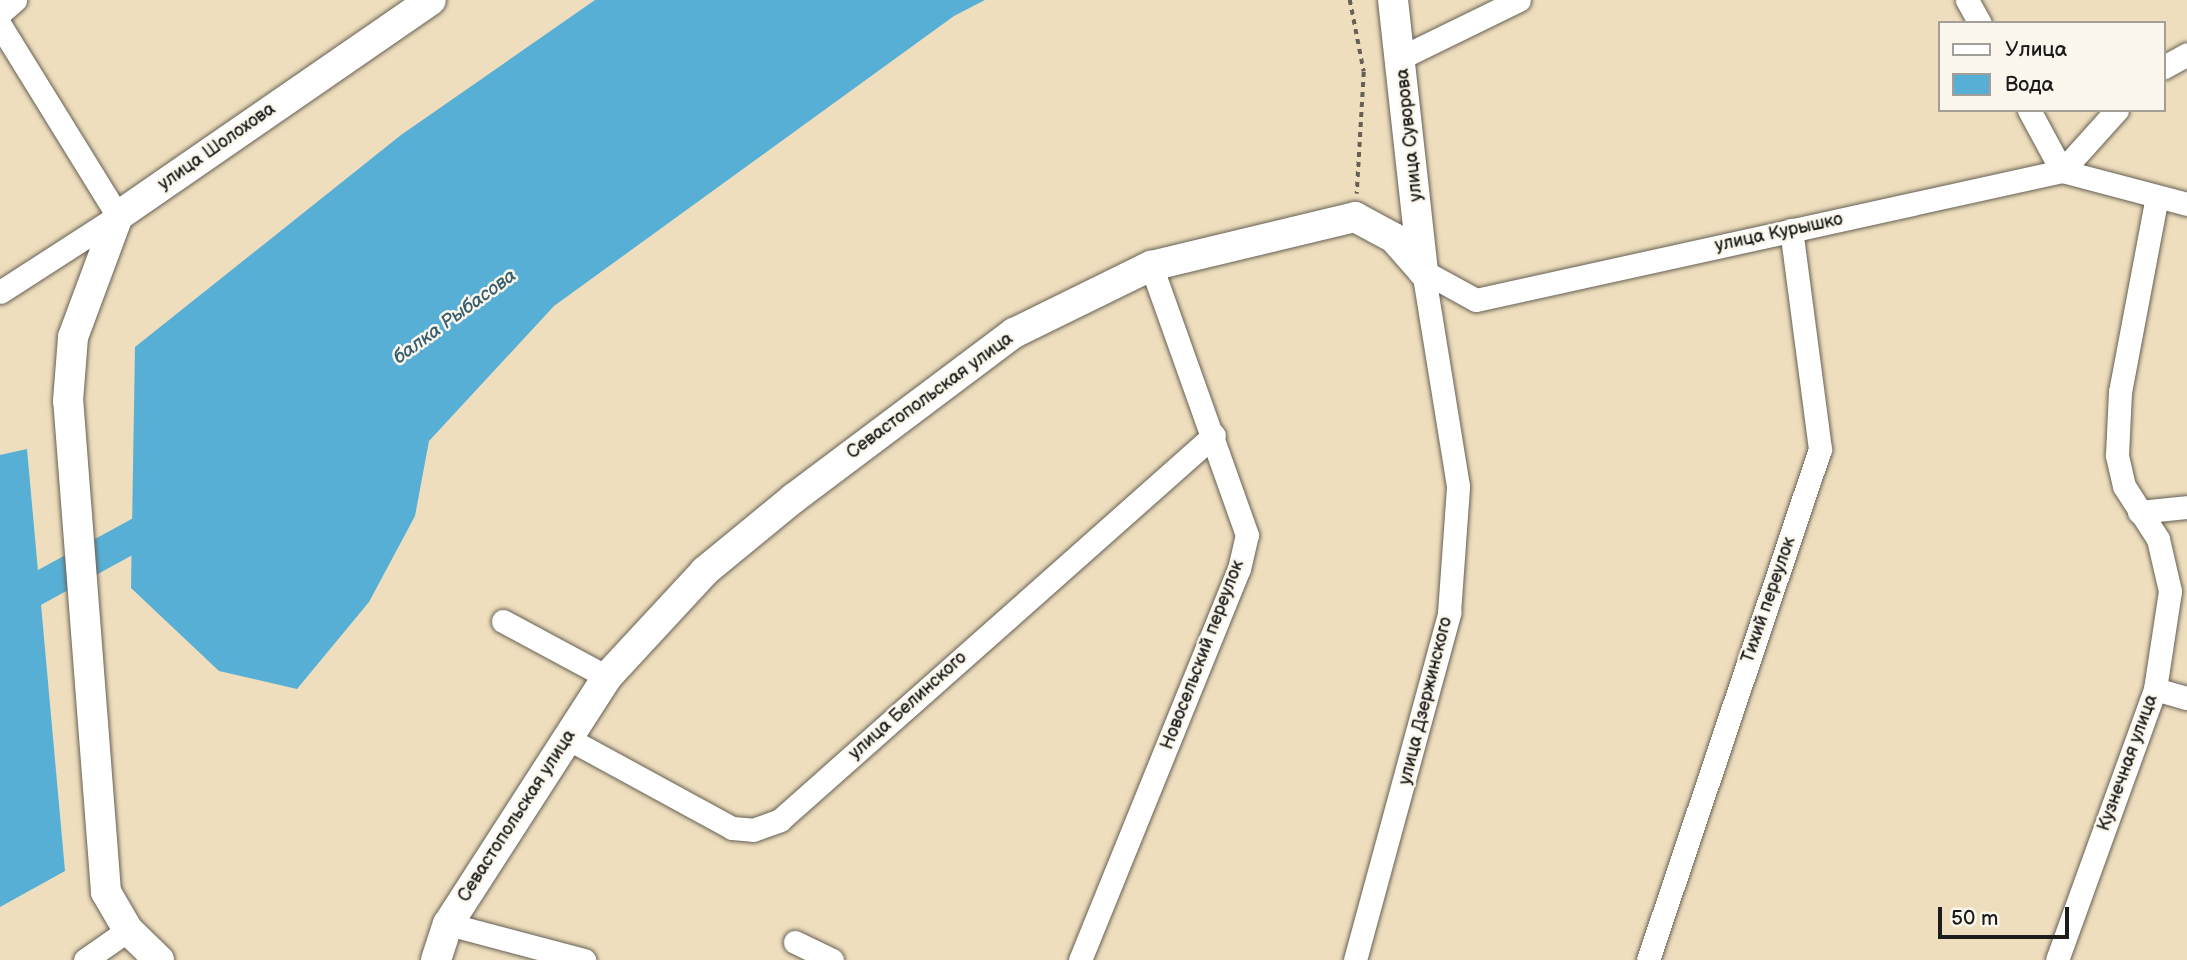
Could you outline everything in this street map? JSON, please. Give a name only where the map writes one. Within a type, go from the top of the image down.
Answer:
[{"type":"main road","name":"улица Шолохова","points":[[118,216],[431,0]]},
{"type":"main road","name":"улица Суворова","points":[[1393,0],[1402,57],[1423,271]]},
{"type":"main road","points":[[118,216],[73,337],[68,401],[106,892],[128,930],[159,960]]},
{"type":"main road","points":[[1355,217],[1394,238],[1423,271]]},
{"type":"main road","name":"Севастопольская улица","points":[[436,960],[448,924],[607,677],[705,571],[895,420],[1014,333],[1152,266],[1355,217]]},
{"type":"street","points":[[0,13],[15,0]]},
{"type":"street","points":[[1402,57],[1519,0]]},
{"type":"street","points":[[1968,0],[1979,21]]},
{"type":"street","points":[[0,24],[118,216]]},
{"type":"street","points":[[2166,66],[2187,54]]},
{"type":"street","points":[[2030,112],[2063,171],[2187,204]]},
{"type":"street","points":[[2063,171],[2115,112]]},
{"type":"street","name":"улица Курышко","points":[[1423,271],[1476,300],[2063,171]]},
{"type":"street","name":"Кузнечная улица","points":[[2057,960],[2155,689],[2169,591],[2158,539],[2124,486],[2117,455],[2120,392],[2157,196]]},
{"type":"street","name":"улица Шолохова","points":[[0,292],[118,216]]},
{"type":"street","name":"Тихий переулок","points":[[1647,960],[1821,449],[1791,230]]},
{"type":"street","name":"Новосельский переулок","points":[[1080,960],[1239,569],[1247,535],[1214,435],[1152,266]]},
{"type":"street","name":"улица Дзержинского","points":[[1355,960],[1450,613],[1458,486],[1423,271]]},
{"type":"street","name":"улица Белинского","points":[[567,738],[732,828],[753,830],[780,820],[1214,435]]},
{"type":"street","points":[[2139,512],[2187,507]]},
{"type":"street","points":[[503,621],[607,677]]},
{"type":"street","points":[[2155,689],[2187,698]]},
{"type":"street","points":[[448,924],[584,960]]},
{"type":"street","points":[[85,960],[128,930]]},
{"type":"street","points":[[795,942],[832,960]]},
{"type":"path","points":[[1350,0],[1364,72],[1355,217]]},
{"type":"water","points":[[595,0],[985,0],[954,16],[554,306],[429,441],[415,516],[369,602],[297,689],[219,671],[131,588],[135,347],[401,135]]},
{"type":"water","points":[[27,449],[65,871],[0,907],[0,455]]},
{"type":"waterway","name":"балка Рыбасова","points":[[0,609],[169,517]]}]
